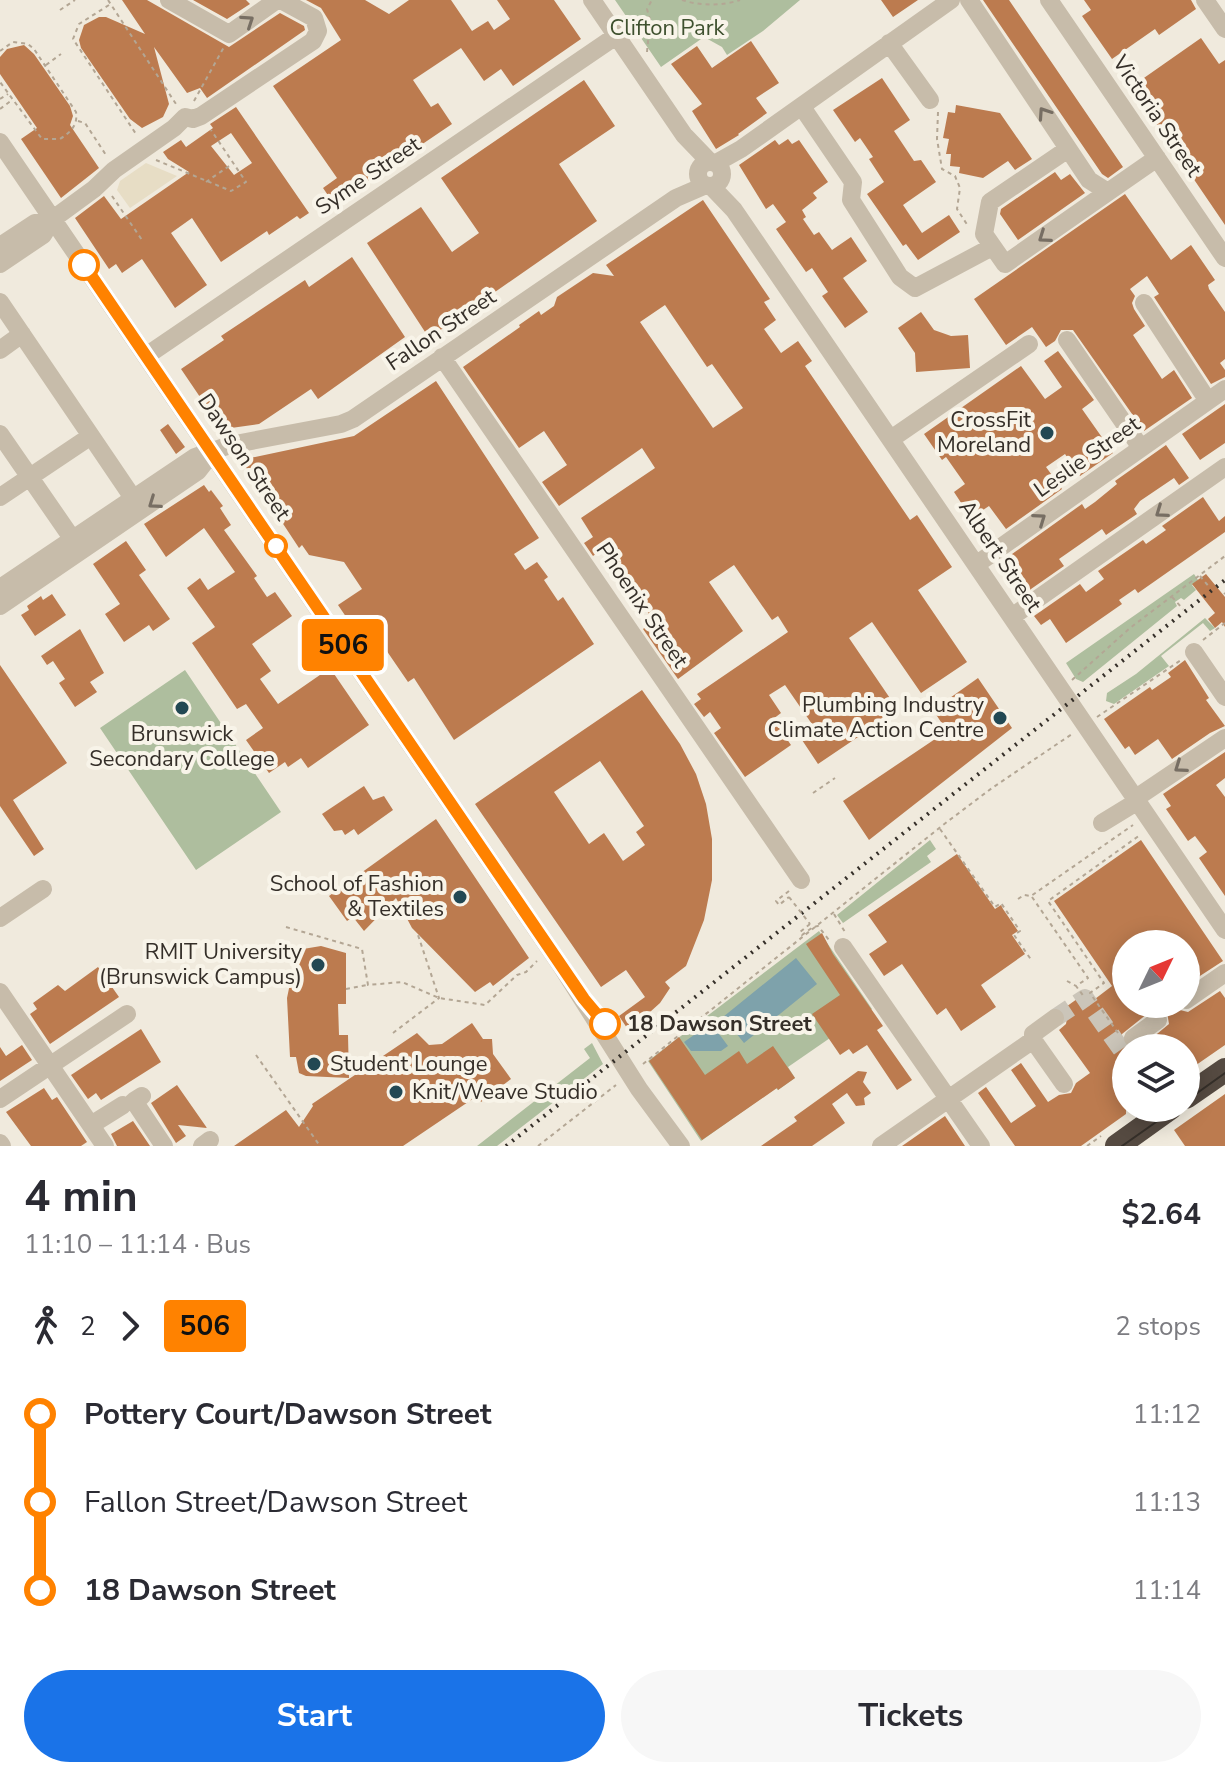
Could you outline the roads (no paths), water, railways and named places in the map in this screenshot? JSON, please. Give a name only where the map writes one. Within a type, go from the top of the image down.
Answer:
[{"type":"highway","points":[[1200,1087],[1225,1070]]},
{"type":"highway","points":[[1120,1145],[1149,1122]]},
{"type":"street","points":[[0,264],[43,235],[53,219],[140,146],[313,41],[318,31],[314,18],[279,0],[229,34],[169,0]]},
{"type":"street","name":"Albert Street","points":[[592,0],[1225,930]]},
{"type":"street","name":"Fallon Street","points":[[0,606],[133,498],[189,460],[230,445],[347,422],[676,198],[951,0]]},
{"type":"street","points":[[969,0],[1089,180],[1108,192]]},
{"type":"street","name":"Victoria Street","points":[[1049,0],[1225,258]]},
{"type":"street","points":[[1205,0],[1225,29]]},
{"type":"street","name":"Syme Street","points":[[146,356],[616,36]]},
{"type":"street","points":[[889,43],[934,104]]},
{"type":"street","points":[[802,107],[853,182],[851,200],[900,277],[915,288],[986,250]]},
{"type":"street","name":"Dawson Street","points":[[0,142],[684,1146]]},
{"type":"street","points":[[1068,149],[990,202],[984,234],[986,250],[1005,264],[1157,158]]},
{"type":"street","points":[[0,246],[35,223],[53,219]]},
{"type":"street","points":[[0,302],[133,498]]},
{"type":"street","points":[[1144,303],[1208,401]]},
{"type":"street","points":[[0,350],[22,334]]},
{"type":"street","points":[[1067,340],[1141,448]]},
{"type":"street","points":[[891,439],[1029,344]]},
{"type":"street","name":"Phoenix Street","points":[[442,357],[801,880]]},
{"type":"street","name":"Leslie Street","points":[[977,564],[1225,389]]},
{"type":"street","points":[[0,434],[76,546]]},
{"type":"street","points":[[0,497],[91,436]]},
{"type":"street","name":"Fallon Street","points":[[0,588],[76,546],[198,471],[212,453]]},
{"type":"street","points":[[1013,616],[1225,467]]},
{"type":"street","points":[[1194,652],[1225,697]]},
{"type":"street","points":[[1102,823],[1225,738]]},
{"type":"street","points":[[0,918],[43,889]]},
{"type":"street","points":[[843,947],[981,1146]]},
{"type":"street","points":[[1200,990],[1225,973]]},
{"type":"street","points":[[0,992],[105,1146]]},
{"type":"street","points":[[0,1099],[127,1014]]},
{"type":"street","points":[[1139,1034],[1158,1020]]},
{"type":"street","points":[[881,1146],[1044,1028],[1064,1084]]},
{"type":"street","points":[[142,1096],[134,1101],[164,1146]]},
{"type":"street","points":[[91,1125],[123,1105]]},
{"type":"water","points":[[796,958],[817,984],[744,1043],[723,1017]]},
{"type":"water","points":[[711,1023],[728,1046],[721,1051],[691,1051],[684,1042]]},
{"type":"tunnel","points":[[1055,1018],[1085,998],[1112,1036]]},
{"type":"tram line","points":[[1200,1091],[1225,1073]]},
{"type":"tram line","points":[[1122,1146],[1156,1122]]},
{"type":"railway","points":[[506,1146],[1225,580]]},
{"type":"place","name":"CrossFit Moreland","points":[[1047,433]]},
{"type":"place","name":"Brunswick Secondary College","points":[[182,708]]},
{"type":"place","name":"Plumbing Industry Climate Action Centre","points":[[1000,718]]},
{"type":"place","name":"School of Fashion & Textiles","points":[[460,897]]},
{"type":"place","name":"RMIT University (Brunswick Campus)","points":[[318,965]]},
{"type":"place","name":"18 Dawson Street","points":[[605,1024]]},
{"type":"place","name":"Student Lounge","points":[[314,1064]]},
{"type":"place","name":"Knit/Weave Studio","points":[[396,1092]]},
{"type":"park label","name":"Clifton Park","points":[[667,28]]}]
